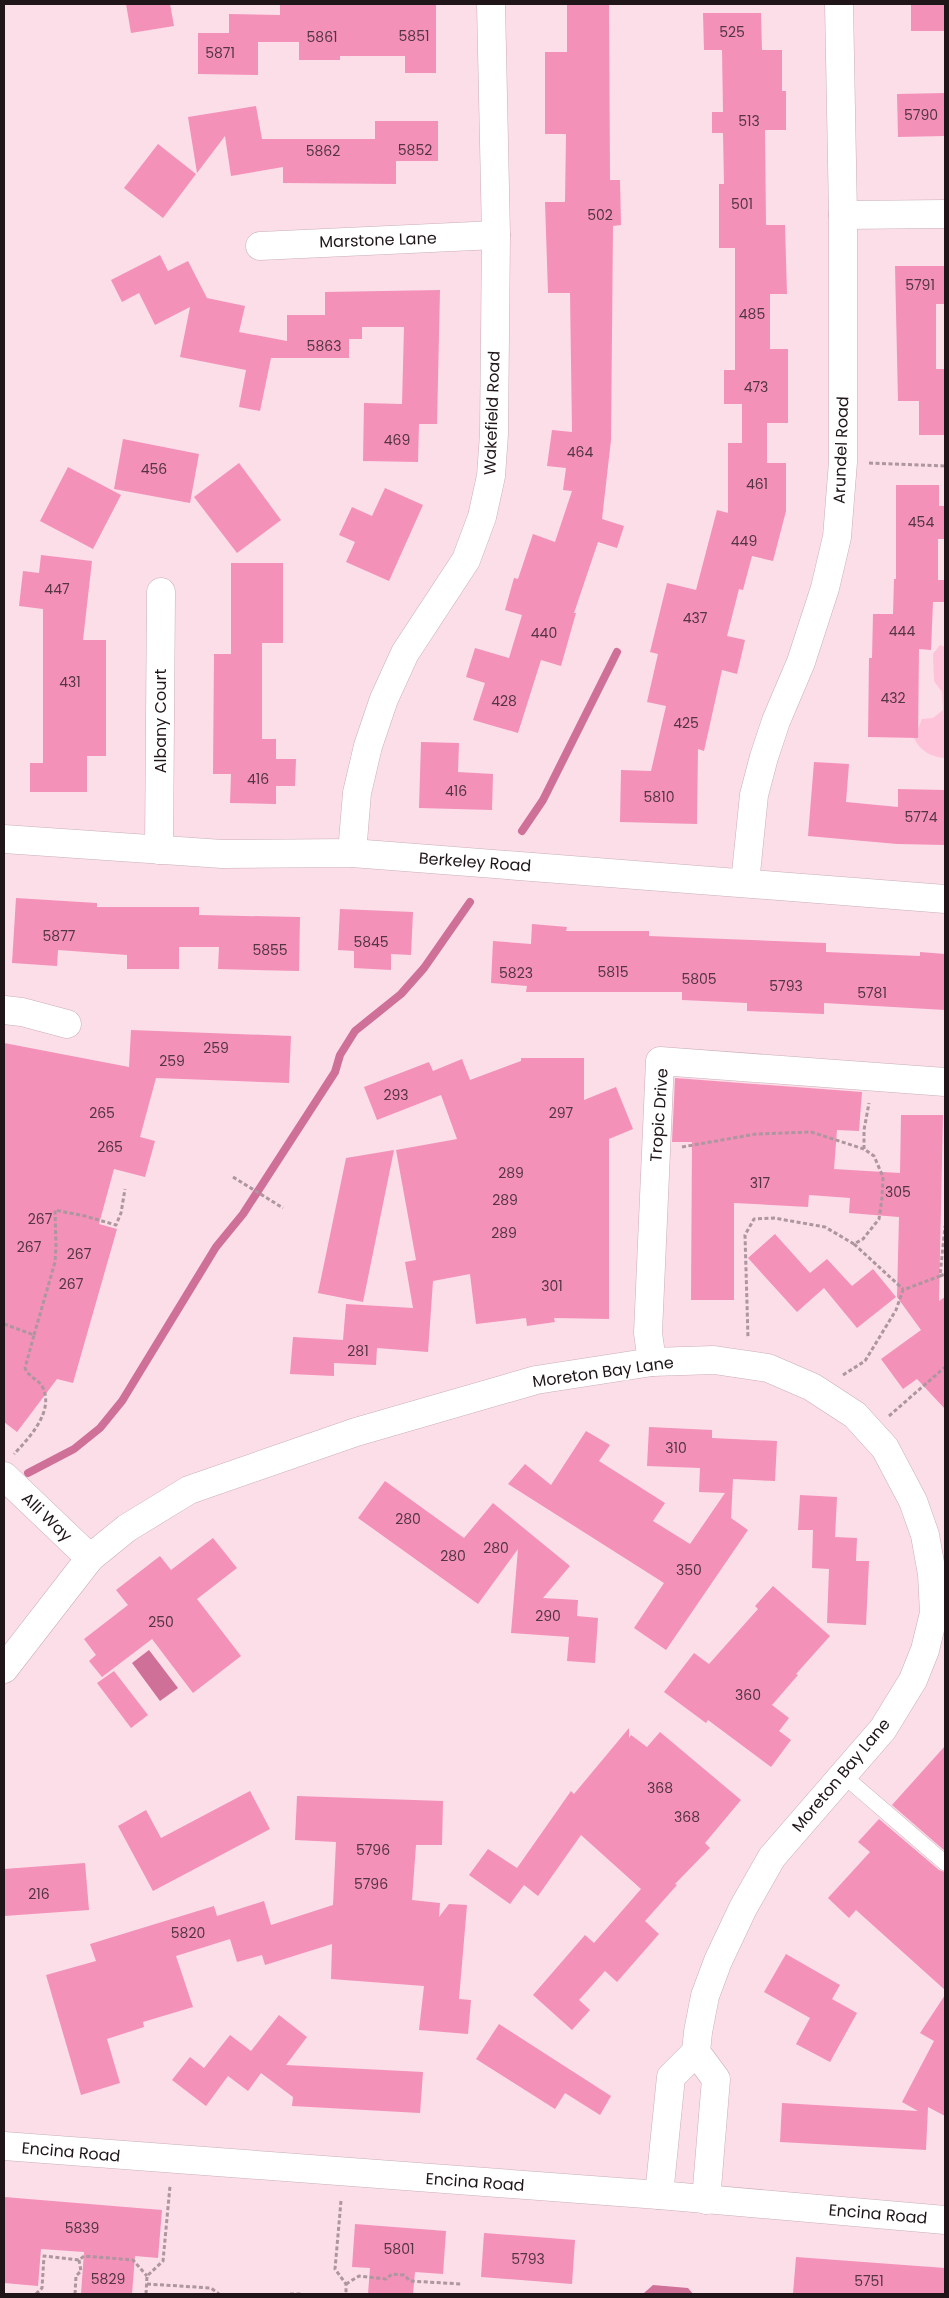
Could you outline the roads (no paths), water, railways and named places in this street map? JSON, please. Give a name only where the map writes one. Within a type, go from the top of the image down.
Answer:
[{"type":"street","name":"Wakefield Road","points":[[352,853],[357,792],[368,746],[384,699],[405,653],[466,560],[482,517],[491,476],[494,434],[496,236],[491,4]]},
{"type":"street","name":"Arundel Road","points":[[745,882],[754,795],[776,721],[801,662],[825,588],[836,537],[844,462],[843,214],[839,4]]},
{"type":"street","points":[[843,214],[945,214]]},
{"type":"street","name":"Marstone Lane","points":[[260,246],[496,236]]},
{"type":"street","name":"Albany Court","points":[[159,850],[161,592]]},
{"type":"street","name":"Berkeley Road","points":[[4,839],[222,854],[352,853],[945,899]]},
{"type":"street","points":[[4,1010],[22,1012],[67,1024]]},
{"type":"street","name":"Tropic Drive","points":[[652,1362],[648,1333],[660,1061],[945,1082]]},
{"type":"street","name":"Moreton Bay Lane","points":[[4,1669],[90,1558],[127,1528],[189,1490],[356,1432],[536,1380],[652,1362],[714,1360],[768,1368],[812,1387],[855,1415],[885,1448],[913,1501],[925,1535],[937,1553],[934,1613],[925,1650],[913,1680],[883,1729],[772,1857],[743,1908],[718,1961],[705,1996],[696,2052]]},
{"type":"street","name":"Alli Way","points":[[6,1468],[90,1558]]},
{"type":"street","points":[[659,2195],[671,2077],[696,2052],[716,2079],[706,2200]]},
{"type":"street","name":"Encina Road","points":[[4,2146],[659,2195],[945,2220]]},
{"type":"lane","points":[[844,1776],[945,1863]]},
{"type":"waterway","points":[[522,831],[543,800],[617,652]]},
{"type":"waterway","points":[[28,1473],[74,1449],[100,1428],[122,1401],[216,1247],[243,1214],[335,1072],[340,1055],[355,1031],[401,994],[424,968],[470,902]]}]
